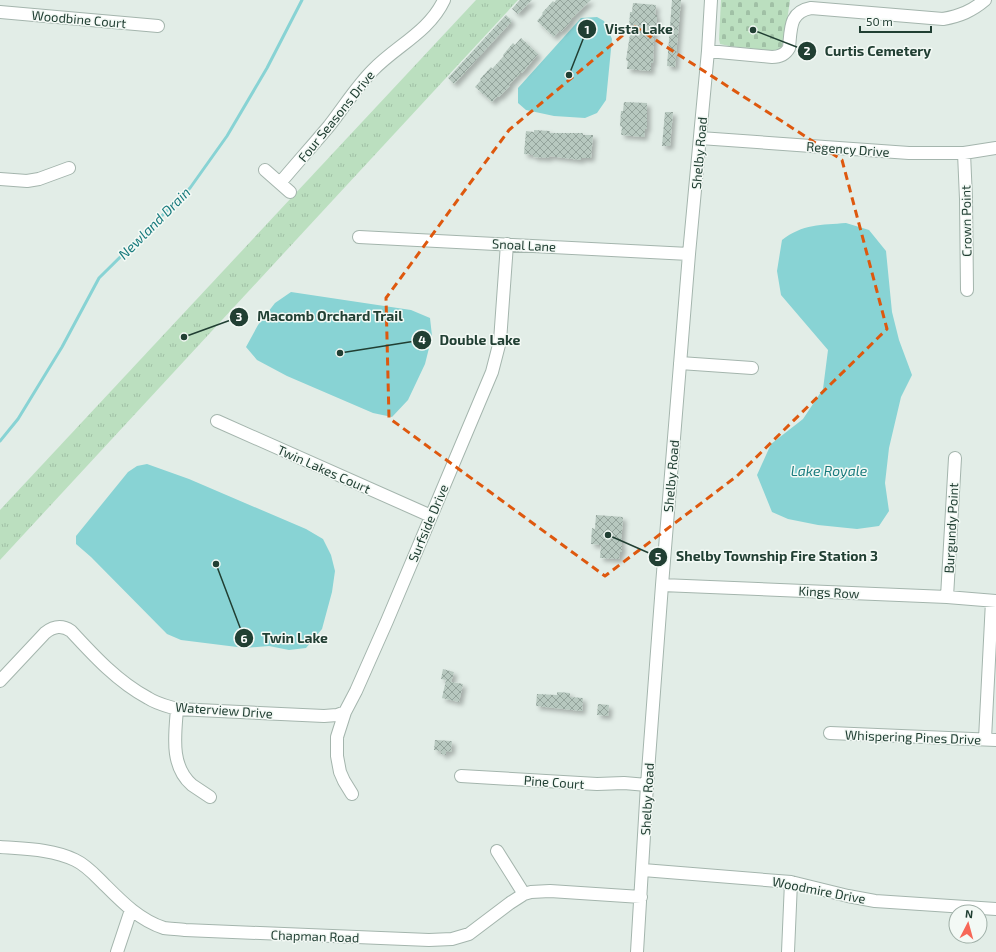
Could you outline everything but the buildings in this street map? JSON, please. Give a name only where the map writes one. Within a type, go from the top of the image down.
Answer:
[{"type":"street","name":"Four Seasons Drive","points":[[280,183],[330,125],[358,87],[374,69],[427,24],[436,14],[444,0]]},
{"type":"street","name":"Shelby Road","points":[[637,952],[647,785],[662,585],[689,254],[708,51],[711,0]]},
{"type":"street","points":[[708,51],[772,57],[781,56],[789,48],[791,24],[793,19],[797,13],[811,8],[943,18],[966,13],[985,0]]},
{"type":"street","name":"Woodbine Court","points":[[0,12],[158,26]]},
{"type":"street","name":"Regency Drive","points":[[700,138],[908,154],[964,152],[996,148]]},
{"type":"street","name":"Crown Point","points":[[964,152],[966,199],[966,290]]},
{"type":"street","points":[[0,179],[27,181],[39,179],[68,168]]},
{"type":"street","points":[[265,170],[290,192]]},
{"type":"street","name":"Snoal Lane","points":[[359,237],[689,254]]},
{"type":"street","name":"Surfside Drive","points":[[352,794],[340,772],[337,756],[337,737],[345,712],[363,677],[485,390],[500,342],[507,244]]},
{"type":"street","points":[[680,363],[752,368]]},
{"type":"street","name":"Twin Lakes Court","points":[[217,421],[431,516]]},
{"type":"street","name":"Burgundy Point","points":[[947,597],[955,458]]},
{"type":"street","name":"Kings Row","points":[[662,585],[947,597],[994,601]]},
{"type":"street","points":[[990,740],[994,601]]},
{"type":"street","name":"Waterview Drive","points":[[0,681],[45,633],[50,629],[59,626],[71,631],[95,656],[129,686],[148,699],[160,704],[177,709],[324,716],[336,715],[345,712]]},
{"type":"street","points":[[177,709],[174,745],[178,761],[183,773],[191,784],[210,797]]},
{"type":"street","name":"Whispering Pines Drive","points":[[830,734],[990,740]]},
{"type":"street","name":"Pine Court","points":[[461,776],[597,784],[624,783],[647,785]]},
{"type":"street","name":"Chapman Road","points":[[0,847],[61,855],[76,861],[90,870],[131,910],[146,920],[164,928],[186,930],[429,940],[452,939],[469,934],[524,894],[531,892],[550,891],[641,897]]},
{"type":"street","points":[[497,851],[524,894]]},
{"type":"street","name":"Woodmire Drive","points":[[642,870],[791,882],[848,896],[876,901],[996,909]]},
{"type":"street","points":[[788,952],[791,882]]},
{"type":"street","points":[[117,952],[131,910]]},
{"type":"highlighted area","points":[[634,26],[842,160],[887,329],[737,476],[605,576],[389,418],[386,298],[509,130]]},
{"type":"green space","points":[[476,0],[518,0],[0,560],[0,510]]},
{"type":"green space","points":[[721,0],[790,0],[784,42],[781,48],[776,51],[720,44]]},
{"type":"water","points":[[597,17],[604,21],[612,39],[606,100],[597,113],[585,118],[554,116],[526,110],[518,103],[518,88],[581,18]]},
{"type":"water","name":"Lake Royale","points":[[846,223],[869,230],[886,251],[892,312],[899,340],[912,375],[901,397],[889,448],[885,483],[889,511],[879,526],[857,529],[818,525],[788,519],[772,512],[757,475],[771,444],[803,419],[823,389],[828,350],[781,295],[777,271],[782,240],[797,231],[812,226]]},
{"type":"water","points":[[291,292],[411,310],[430,318],[432,336],[425,364],[408,400],[392,417],[373,413],[287,376],[257,360],[246,347],[258,325],[275,303]]},
{"type":"water","points":[[147,464],[189,479],[306,529],[323,539],[331,555],[335,571],[332,592],[322,629],[306,648],[289,650],[269,646],[245,648],[181,640],[167,634],[91,557],[76,544],[76,536],[128,472],[137,466]]},
{"type":"waterway","name":"Newland Drain","points":[[0,441],[18,419],[62,347],[99,278],[190,188],[227,136],[267,68],[302,0]]},
{"type":"place","name":"Curtis Cemetery","points":[[753,30]]},
{"type":"place","name":"Vista Lake","points":[[569,75]]},
{"type":"place","name":"Macomb Orchard Trail","points":[[184,337]]},
{"type":"place","name":"Double Lake","points":[[340,353]]},
{"type":"place","name":"Shelby Township Fire Station 3","points":[[608,535]]},
{"type":"place","name":"Twin Lake","points":[[216,564]]}]
